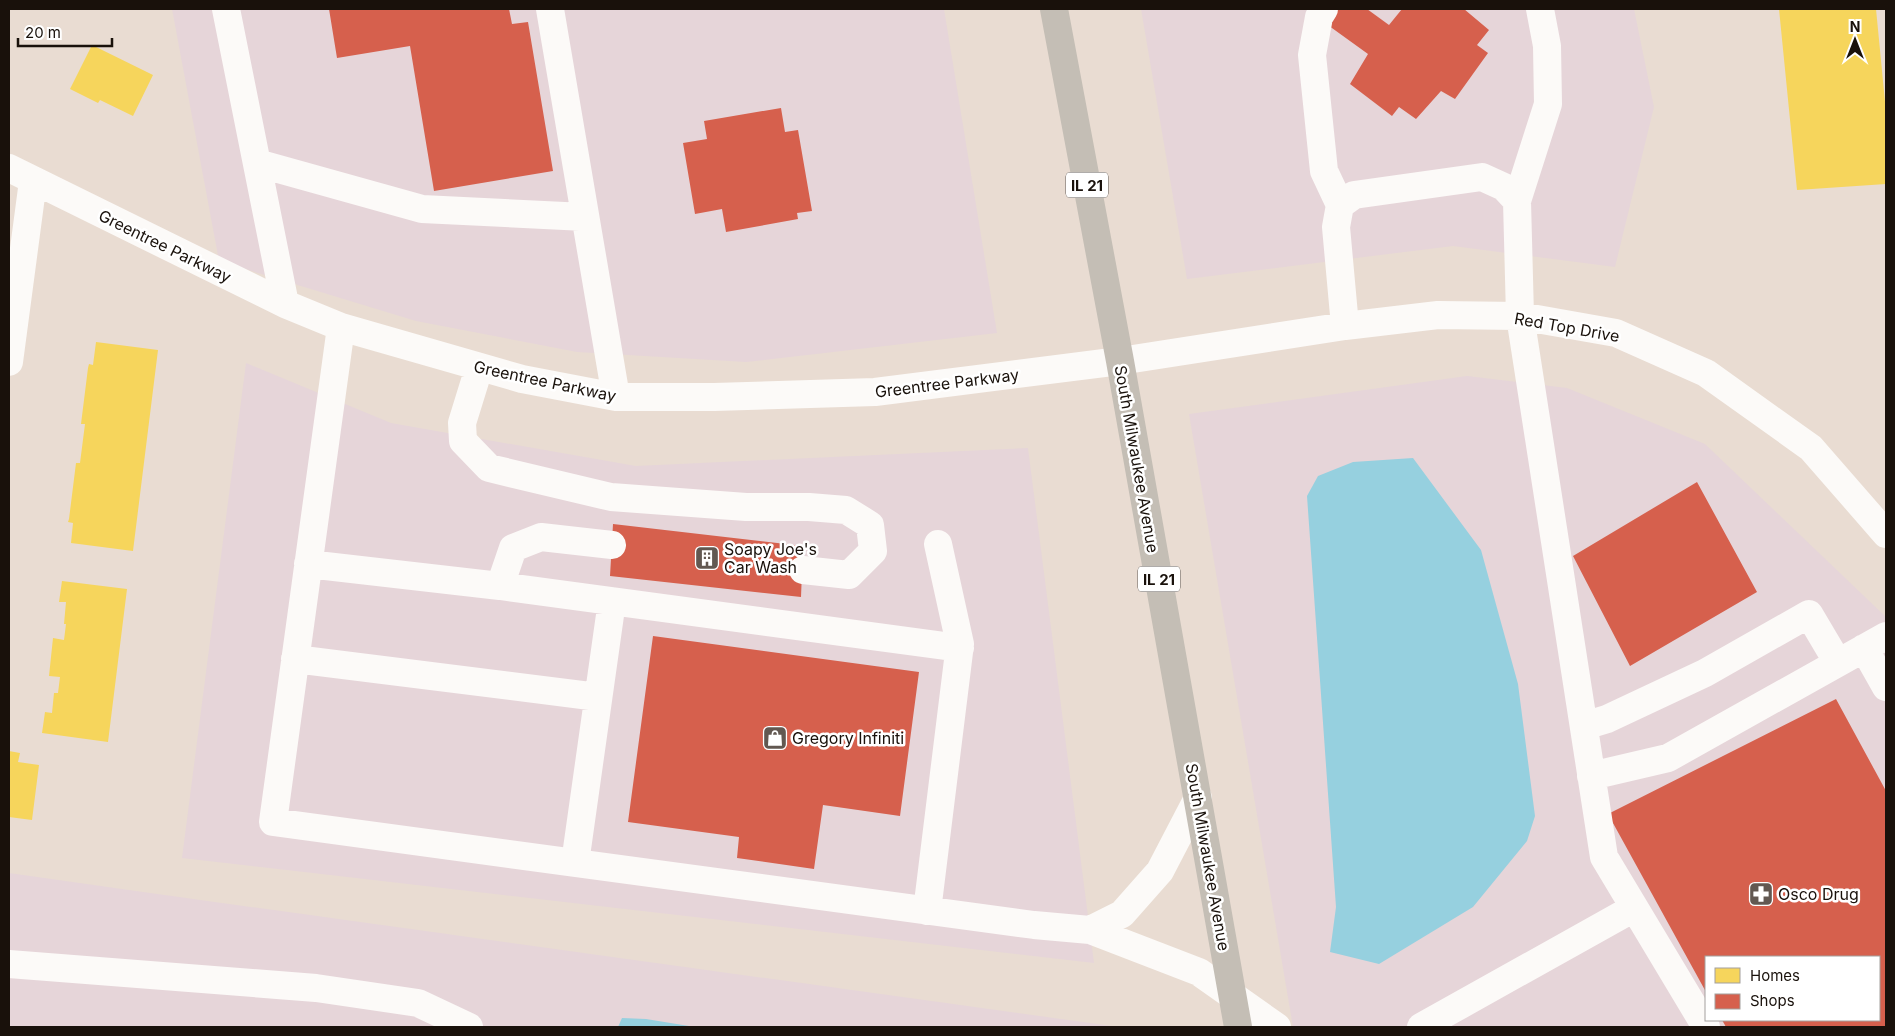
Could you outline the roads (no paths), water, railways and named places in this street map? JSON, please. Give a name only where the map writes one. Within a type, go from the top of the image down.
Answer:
[{"type":"main road","name":"South Milwaukee Avenue","points":[[1054,9],[1120,361],[1238,1027]]},
{"type":"street","points":[[226,9],[284,304]]},
{"type":"street","points":[[550,9],[616,397]]},
{"type":"street","points":[[1324,9],[1319,17],[1312,55],[1324,172],[1340,205],[1336,227],[1345,326]]},
{"type":"street","points":[[1540,9],[1547,46],[1548,104],[1517,201],[1520,316],[1595,722],[1591,776],[1604,857],[1706,1027]]},
{"type":"street","points":[[257,163],[422,209],[585,217]]},
{"type":"street","name":"Greentree Parkway","points":[[9,168],[284,304],[341,327],[522,379],[616,397],[714,397],[875,392],[1120,361]]},
{"type":"street","points":[[1340,205],[1354,195],[1482,177],[1504,186],[1517,201]]},
{"type":"street","points":[[9,362],[33,181]]},
{"type":"street","name":"Red Top Drive","points":[[1120,361],[1345,326],[1438,316],[1520,316],[1616,333],[1706,373],[1811,448],[1886,534]]},
{"type":"street","points":[[341,327],[272,822],[1034,925],[1090,930],[1199,972],[1277,1027]]},
{"type":"street","points":[[479,368],[462,422],[462,441],[489,468],[611,497],[746,507],[809,507],[846,510],[870,526],[873,551],[850,575],[803,570]]},
{"type":"street","points":[[500,586],[513,548],[541,537],[612,545]]},
{"type":"street","points":[[928,911],[960,648],[938,544]]},
{"type":"street","points":[[308,564],[500,586],[960,648]]},
{"type":"street","points":[[575,863],[612,601]]},
{"type":"street","points":[[1595,722],[1705,673],[1810,614],[1838,663]]},
{"type":"street","points":[[1591,776],[1668,758],[1875,642],[1886,687]]},
{"type":"street","points":[[295,659],[598,697]]},
{"type":"street","points":[[1090,930],[1122,914],[1160,871],[1198,798]]},
{"type":"street","points":[[1421,1027],[1634,908]]},
{"type":"street","points":[[9,964],[316,988],[418,1003],[462,1025]]},
{"type":"water","points":[[1413,458],[1481,550],[1518,684],[1535,816],[1527,841],[1473,907],[1379,964],[1330,952],[1336,907],[1307,496],[1318,476],[1353,462]]},
{"type":"water","points":[[622,1018],[646,1019],[695,1027],[618,1027]]},
{"type":"place","name":"Soapy Joe's Car Wash","points":[[707,558]]},
{"type":"place","name":"Gregory Infiniti","points":[[775,738]]},
{"type":"place","name":"Osco Drug","points":[[1761,894]]}]
